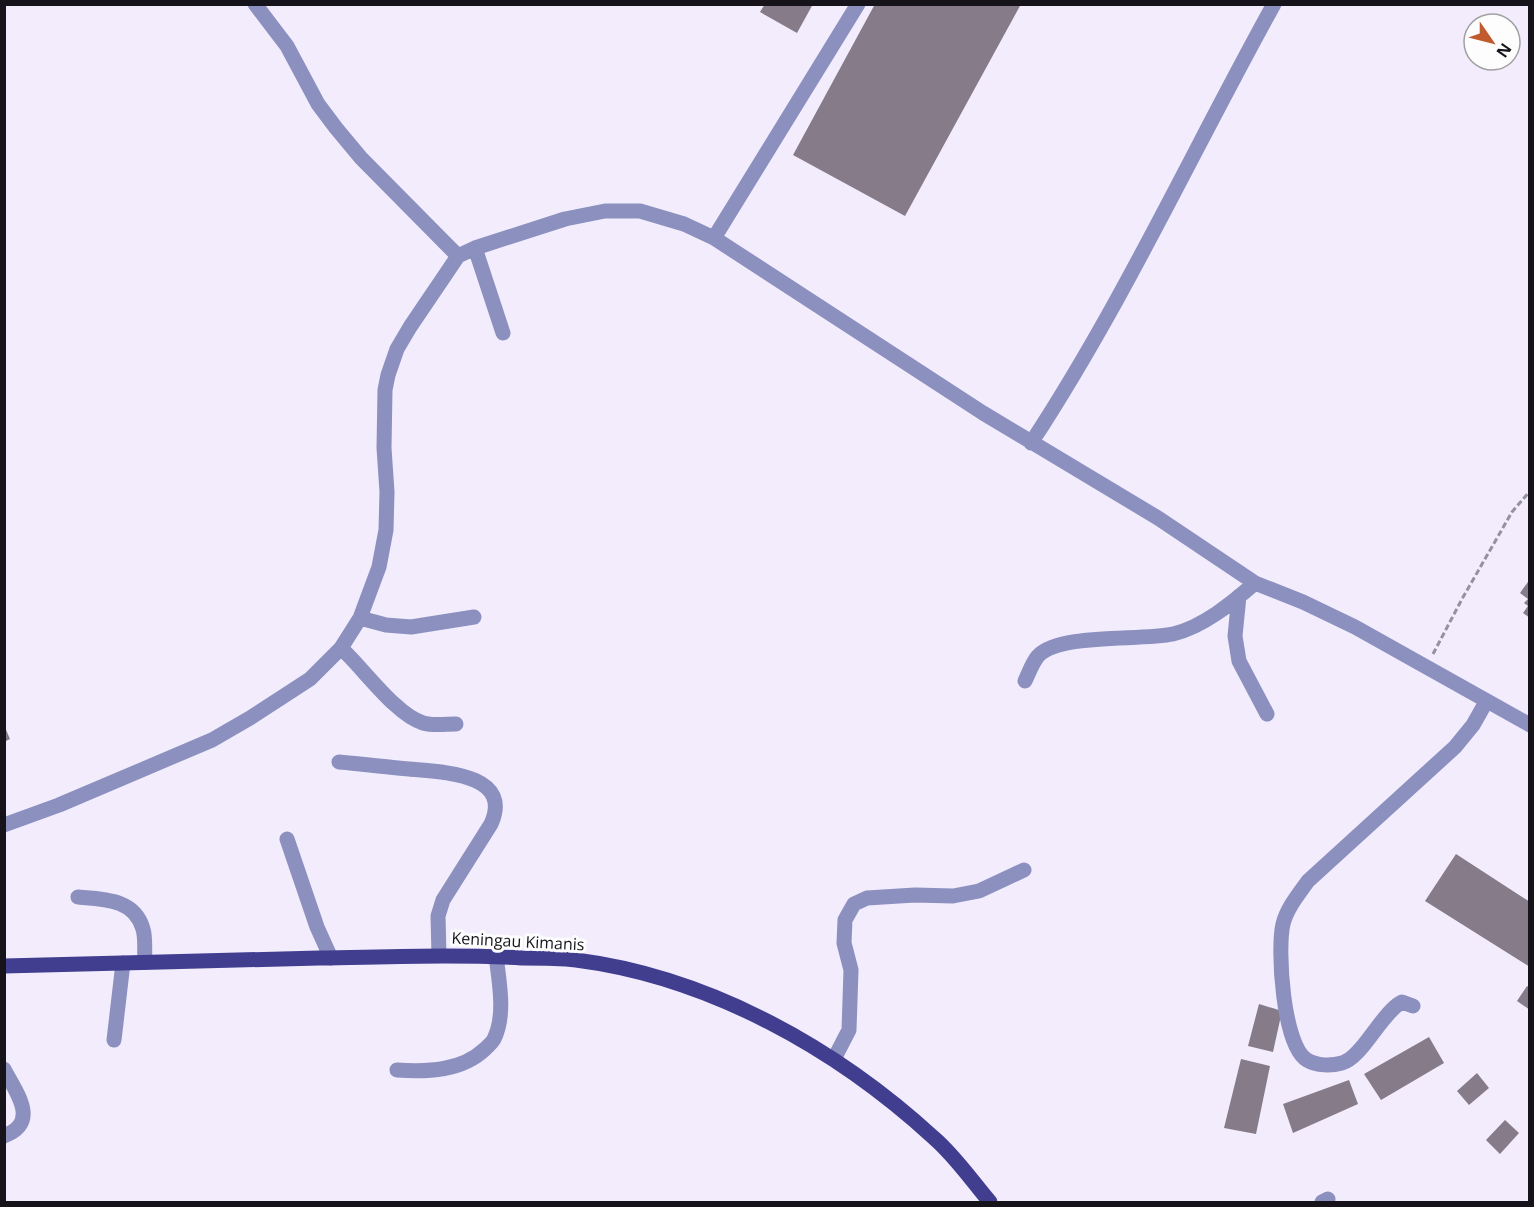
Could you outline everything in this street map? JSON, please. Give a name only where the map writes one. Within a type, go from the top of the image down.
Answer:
[{"type":"main road","name":"Keningau Kimanis","points":[[4,966],[439,955],[496,956],[575,960],[657,978],[700,992],[764,1020],[834,1059],[936,1139],[990,1203]]},
{"type":"street","points":[[255,4],[287,46],[318,104],[336,128],[368,165],[458,256]]},
{"type":"street","points":[[714,238],[858,4]]},
{"type":"street","points":[[1031,443],[1060,398],[1176,192],[1274,4]]},
{"type":"street","points":[[4,825],[59,805],[212,740],[310,679],[341,648],[360,618],[379,567],[386,530],[385,390],[388,375],[401,342],[458,256],[475,248],[565,219],[605,211],[640,211],[684,224],[714,238],[1031,443],[1158,518],[1255,583],[1303,602],[1355,627],[1530,725]]},
{"type":"street","points":[[475,248],[503,333]]},
{"type":"street","points":[[1025,681],[1038,656],[1050,647],[1082,640],[1175,633],[1224,609],[1255,583]]},
{"type":"street","points":[[1239,596],[1235,636],[1239,661],[1267,714]]},
{"type":"street","points":[[360,618],[386,625],[411,627],[474,617]]},
{"type":"street","points":[[341,648],[389,699],[416,719],[431,724],[456,724]]},
{"type":"street","points":[[1413,1006],[1402,1002],[1393,1006],[1362,1046],[1345,1063],[1324,1065],[1305,1059],[1293,1042],[1283,995],[1281,949],[1283,924],[1292,901],[1308,881],[1455,747],[1473,725],[1486,702]]},
{"type":"street","points":[[339,762],[464,775],[483,785],[494,797],[496,813],[491,824],[443,900],[438,916],[439,955]]},
{"type":"street","points":[[287,840],[317,927],[331,958]]},
{"type":"street","points":[[834,1059],[849,1030],[851,970],[844,943],[844,920],[854,904],[867,898],[915,895],[953,896],[979,891],[1024,870]]},
{"type":"street","points":[[78,897],[119,902],[138,917],[144,931],[145,962]]},
{"type":"street","points":[[397,1070],[418,1071],[446,1068],[474,1059],[494,1040],[499,1018],[500,991],[496,956]]},
{"type":"street","points":[[114,1040],[123,963]]},
{"type":"street","points":[[4,1069],[19,1095],[23,1113],[15,1132],[4,1136]]},
{"type":"path","points":[[1426,667],[1512,512],[1530,491]]},
{"type":"building","points":[[765,4],[813,4],[797,33],[760,12]]},
{"type":"building","points":[[875,4],[1021,4],[905,216],[793,155]]},
{"type":"building","points":[[1530,579],[1530,618],[1523,613],[1528,606],[1524,603],[1528,599],[1520,593]]},
{"type":"building","points":[[4,725],[10,739],[4,742]]},
{"type":"building","points":[[1456,854],[1530,902],[1530,967],[1425,901]]},
{"type":"building","points":[[1527,986],[1530,988],[1530,1010],[1517,1001]]},
{"type":"building","points":[[1259,1004],[1282,1011],[1273,1052],[1248,1046]]},
{"type":"building","points":[[1429,1037],[1444,1063],[1381,1100],[1364,1074]]},
{"type":"building","points":[[1241,1059],[1270,1066],[1256,1134],[1224,1128]]},
{"type":"building","points":[[1477,1073],[1489,1088],[1469,1105],[1457,1091]]},
{"type":"building","points":[[1349,1080],[1358,1104],[1293,1133],[1283,1104]]},
{"type":"building","points":[[1505,1120],[1519,1133],[1500,1154],[1486,1140]]}]
